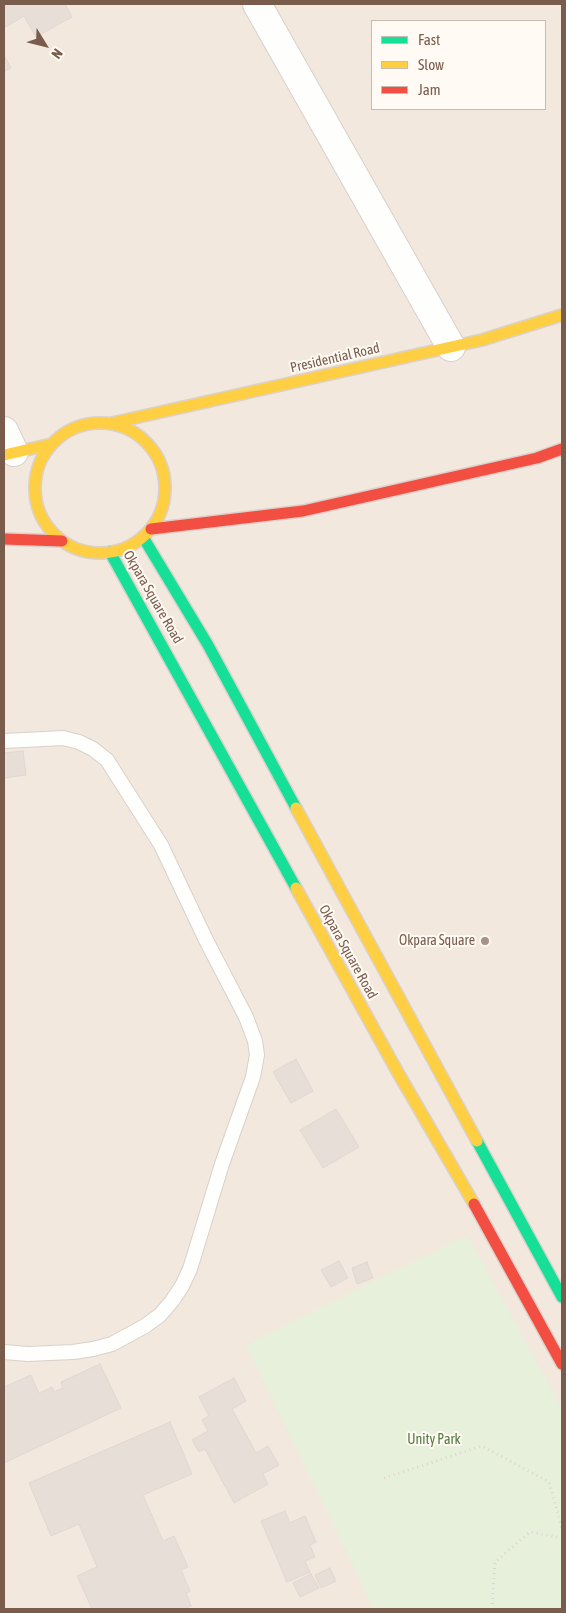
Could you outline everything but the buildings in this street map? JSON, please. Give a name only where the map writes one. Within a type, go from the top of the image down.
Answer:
[{"type":"main road","name":"Presidential Road","points":[[112,423],[482,340],[562,315]]},
{"type":"main road","points":[[99,422],[112,423],[133,431],[150,445],[162,464],[166,486],[162,509],[152,528],[128,547],[110,552],[85,552],[62,541],[44,521],[35,495],[36,477],[42,459],[52,444],[73,428],[99,422]]},
{"type":"main road","points":[[7,446],[52,444]]},
{"type":"main road","points":[[152,528],[303,511],[537,458],[562,449]]},
{"type":"main road","points":[[143,537],[217,661],[562,1297]]},
{"type":"main road","points":[[4,539],[62,541]]},
{"type":"main road","name":"Okpara Square Road","points":[[110,552],[392,1062],[479,1212],[562,1364]]},
{"type":"street","points":[[257,4],[451,347]]},
{"type":"lane","points":[[4,741],[63,738],[79,742],[108,760],[161,845],[206,940],[249,1023],[255,1041],[256,1055],[254,1077],[222,1164],[190,1269],[172,1301],[160,1315],[145,1326],[112,1344],[93,1350],[28,1354],[4,1352]]},
{"type":"path","points":[[384,1478],[482,1446],[548,1482],[562,1529]]},
{"type":"path","points":[[492,1609],[495,1562],[530,1532],[562,1538]]},
{"type":"shaded area","points":[[4,4],[562,4],[562,1609],[4,1609]]},
{"type":"green space","name":"Unity Park","points":[[467,1235],[562,1408],[562,1609],[374,1609],[246,1345]]},
{"type":"traffic: fast","points":[[143,537],[208,645],[296,808]]},
{"type":"traffic: fast","points":[[110,552],[296,888]]},
{"type":"traffic: fast","points":[[477,1141],[562,1297]]},
{"type":"traffic: slow","points":[[112,423],[482,340],[562,315]]},
{"type":"traffic: slow","points":[[100,423],[113,424],[125,428],[146,442],[160,463],[164,475],[165,488],[164,501],[160,513],[146,534],[125,548],[113,552],[100,553],[87,552],[75,548],[54,534],[40,513],[36,501],[35,488],[36,475],[40,463],[54,442],[75,428],[87,424],[100,423]]},
{"type":"traffic: slow","points":[[4,455],[52,444]]},
{"type":"traffic: slow","points":[[296,808],[477,1141]]},
{"type":"traffic: slow","points":[[296,888],[397,1071],[474,1204]]},
{"type":"traffic: jam","points":[[151,529],[303,511],[537,458],[562,449]]},
{"type":"traffic: jam","points":[[4,539],[62,541]]},
{"type":"traffic: jam","points":[[474,1204],[562,1364]]},
{"type":"place","name":"Okpara Square","points":[[485,941]]}]
